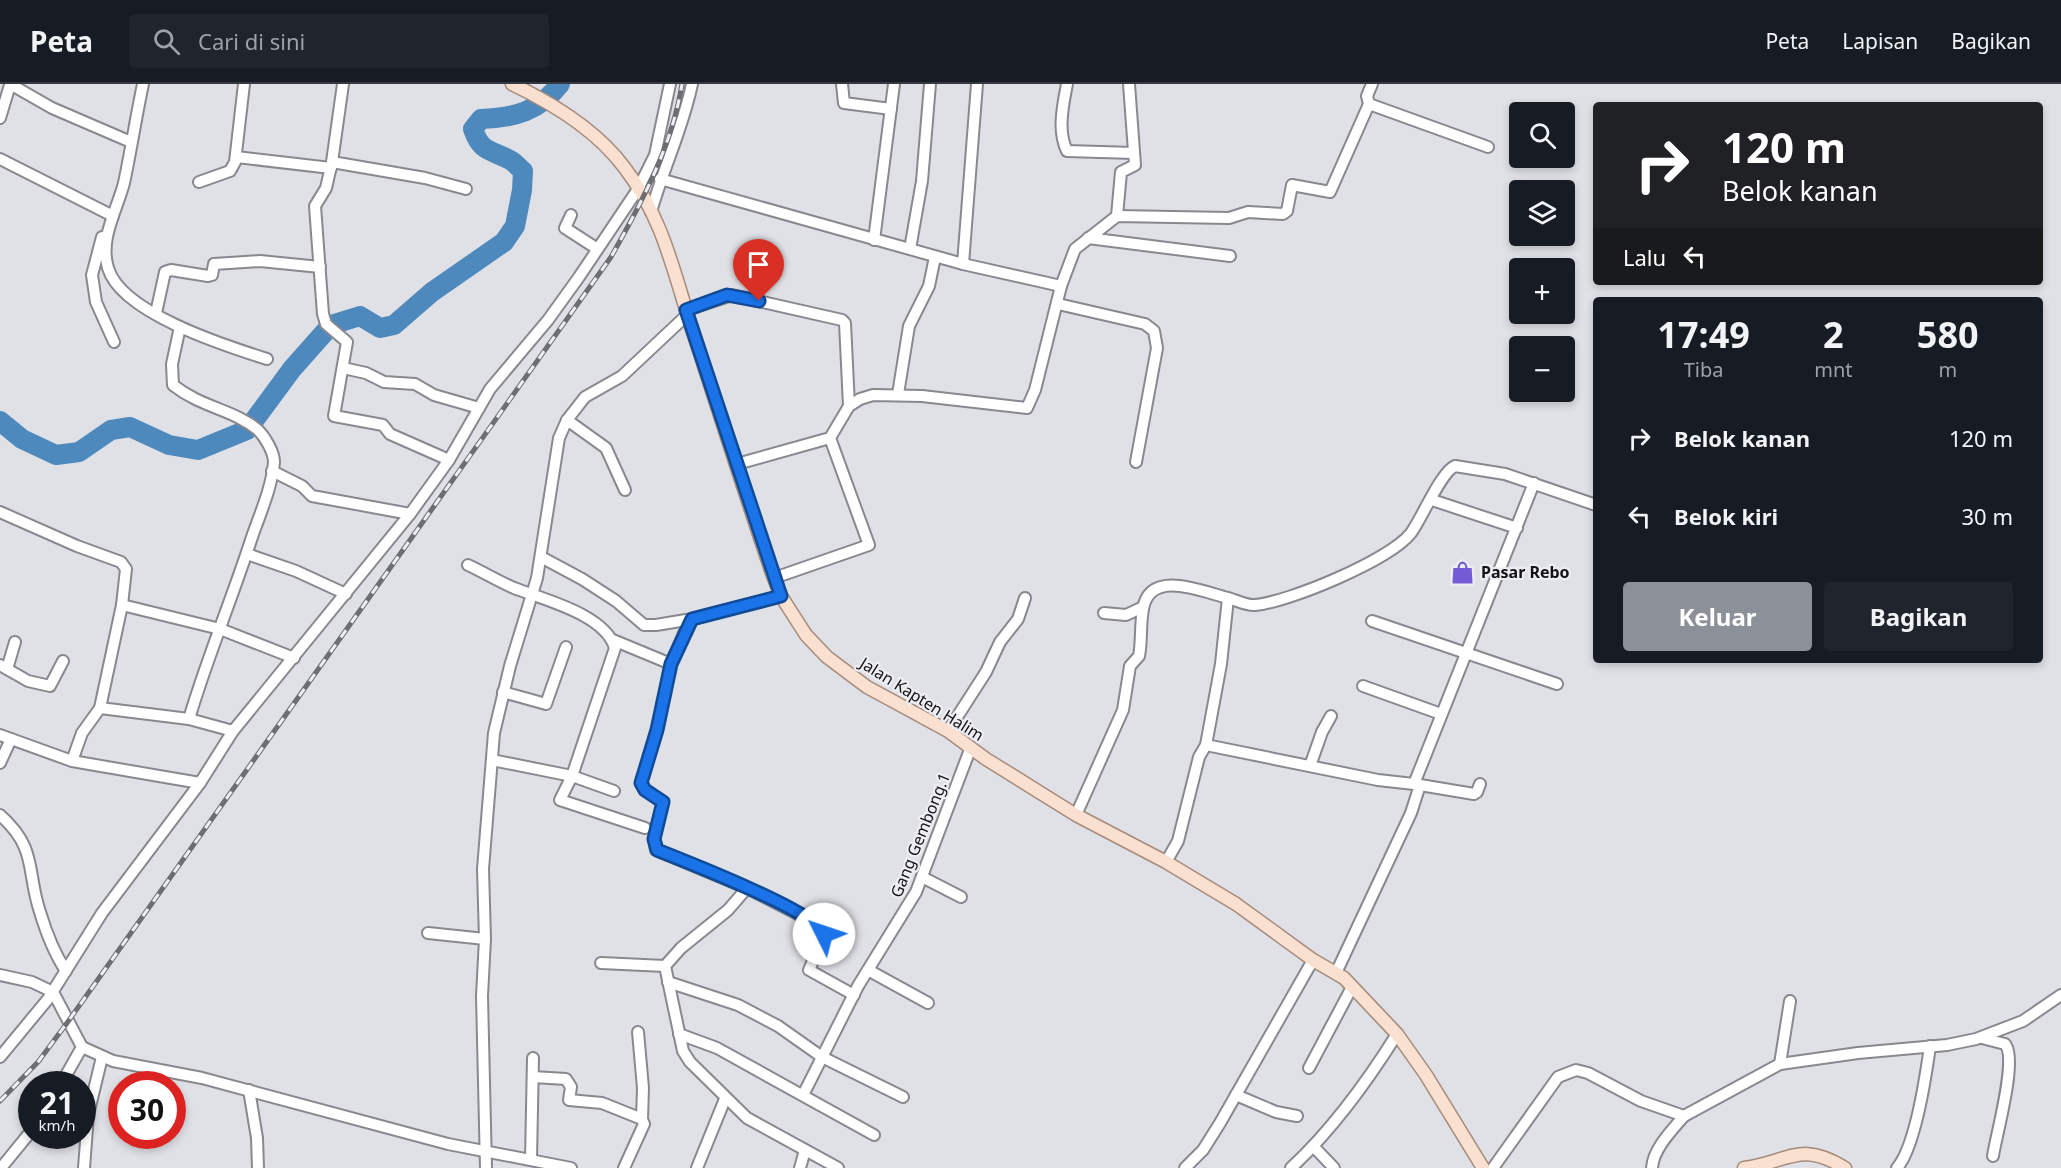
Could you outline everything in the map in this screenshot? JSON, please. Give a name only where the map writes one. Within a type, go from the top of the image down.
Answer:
[{"type":"main road","name":"Jalan Kapten Halim","points":[[512,84],[556,108],[608,148],[638,189],[651,212],[668,246],[687,312],[781,596],[794,620],[827,657],[867,687],[948,731],[1076,815],[1166,862],[1236,904],[1336,973],[1397,1034],[1426,1075],[1483,1168]]},
{"type":"main road","points":[[1744,1168],[1804,1153],[1829,1158],[1845,1168]]},
{"type":"street","points":[[0,118],[10,84],[52,108],[131,142]]},
{"type":"street","points":[[114,342],[96,302],[92,275],[110,215],[123,185],[143,84]]},
{"type":"street","points":[[199,182],[230,171],[236,157],[243,84]]},
{"type":"street","points":[[342,84],[326,188],[315,206],[323,314],[326,324],[347,342],[334,416],[383,425],[390,434],[449,460]]},
{"type":"street","points":[[0,1057],[53,992],[102,914],[200,783],[232,731],[410,514],[449,460],[498,378],[548,320],[638,189],[654,154],[670,84]]},
{"type":"street","points":[[651,212],[660,179],[680,129],[692,84]]},
{"type":"street","points":[[842,84],[844,103],[891,109]]},
{"type":"street","points":[[874,240],[894,84]]},
{"type":"street","points":[[910,249],[922,181],[930,84]]},
{"type":"street","points":[[963,264],[977,84]]},
{"type":"street","points":[[1067,84],[1061,122],[1062,136],[1068,151],[1134,153]]},
{"type":"street","points":[[1117,216],[1121,172],[1134,167],[1129,84]]},
{"type":"street","points":[[737,464],[830,438],[849,406],[873,395],[898,394],[1027,408],[1035,390],[1061,286],[1075,249],[1117,216],[1229,218],[1248,212],[1284,214],[1292,185],[1330,192],[1369,104],[1367,96],[1372,84]]},
{"type":"street","points":[[1369,104],[1488,147]]},
{"type":"street","points":[[236,157],[331,165],[425,178],[466,189]]},
{"type":"street","points":[[0,159],[110,215]]},
{"type":"street","points":[[660,179],[764,206],[874,240],[963,264],[1061,286]]},
{"type":"street","points":[[110,215],[106,250],[108,269],[129,297],[180,327],[267,359]]},
{"type":"street","points":[[571,215],[565,228],[596,248]]},
{"type":"street","points":[[1088,238],[1230,256]]},
{"type":"street","points":[[898,394],[909,326],[929,286],[935,256]]},
{"type":"street","points":[[156,314],[165,272],[171,270],[208,276],[212,275],[214,264],[260,261],[320,267]]},
{"type":"street","points":[[486,1168],[482,996],[485,939],[483,869],[494,733],[503,692],[534,595],[559,438],[567,420],[585,397],[622,376],[687,312],[732,295],[842,320],[845,323],[849,406]]},
{"type":"street","points":[[1058,304],[1145,324],[1154,331],[1157,348],[1136,462]]},
{"type":"street","points":[[180,327],[172,364],[173,385],[189,398],[215,410],[233,414],[258,431],[270,448],[274,459],[247,554],[210,650],[207,669],[189,719]]},
{"type":"street","points":[[343,368],[366,373],[384,382],[415,384],[434,395],[479,408]]},
{"type":"street","points":[[567,420],[606,448],[624,490]]},
{"type":"street","points":[[774,578],[869,545],[830,438]]},
{"type":"street","points":[[1104,613],[1126,615],[1143,607],[1157,587],[1168,585],[1253,605],[1285,597],[1359,570],[1410,533],[1422,509],[1432,500],[1444,474],[1455,466],[1504,474],[1593,504]]},
{"type":"street","points":[[272,471],[302,486],[312,496],[410,514]]},
{"type":"street","points":[[1336,973],[1411,813],[1417,785],[1440,714],[1534,483]]},
{"type":"street","points":[[1432,500],[1517,528]]},
{"type":"street","points":[[0,512],[77,546],[121,562],[126,569],[122,605],[100,708],[82,733],[72,761]]},
{"type":"street","points":[[247,554],[296,571],[346,594]]},
{"type":"street","points":[[541,557],[616,601],[644,625],[692,619],[781,596]]},
{"type":"street","points":[[468,565],[585,617],[613,640],[671,664]]},
{"type":"street","points":[[948,731],[986,672],[1000,642],[1018,619],[1024,598]]},
{"type":"street","points":[[1166,862],[1178,841],[1199,757],[1206,745],[1221,664],[1228,598]]},
{"type":"street","points":[[122,605],[220,629],[294,658]]},
{"type":"street","points":[[1076,815],[1123,710],[1130,666],[1139,656],[1143,607]]},
{"type":"street","points":[[692,619],[671,664],[657,730],[642,777],[645,790],[663,802],[653,846],[657,850],[747,888],[819,925],[824,936],[809,970],[854,995]]},
{"type":"street","points":[[1372,621],[1557,684]]},
{"type":"street","points":[[613,640],[615,648],[572,776],[560,800],[645,828]]},
{"type":"street","points":[[15,642],[4,667],[28,681],[50,686],[63,661]]},
{"type":"street","points":[[503,692],[546,704],[566,648]]},
{"type":"street","points":[[1363,686],[1440,714]]},
{"type":"street","points":[[100,708],[189,719],[232,731]]},
{"type":"street","points":[[1310,765],[1322,732],[1331,716]]},
{"type":"street","points":[[0,763],[5,737],[72,761],[200,783]]},
{"type":"street","points":[[1206,745],[1474,794],[1479,784]]},
{"type":"street","name":"Gang Gembong.1","points":[[803,1095],[854,995],[916,892],[971,747]]},
{"type":"street","points":[[492,760],[572,776],[614,791]]},
{"type":"street","points":[[0,815],[19,835],[28,850],[40,912],[55,954],[66,971]]},
{"type":"street","points":[[922,877],[961,897]]},
{"type":"street","points":[[665,966],[681,948],[728,910],[747,888]]},
{"type":"street","points":[[428,933],[485,939]]},
{"type":"street","points":[[1185,1168],[1203,1149],[1314,960]]},
{"type":"street","points":[[601,963],[665,966]]},
{"type":"street","points":[[665,966],[682,1051],[690,1062],[725,1099],[747,1118],[838,1168]]},
{"type":"street","points":[[868,970],[928,1003]]},
{"type":"street","points":[[0,975],[32,982],[53,992],[82,1047],[102,1057],[249,1090],[295,1105],[487,1152],[571,1168]]},
{"type":"street","points":[[668,982],[738,1005],[777,1026],[822,1057],[903,1097]]},
{"type":"street","points":[[1309,1068],[1352,987]]},
{"type":"street","points":[[1652,1168],[1653,1159],[1667,1136],[1684,1116],[1780,1064],[1982,1038],[2023,1021],[2061,995]]},
{"type":"street","points":[[1780,1064],[1790,1001]]},
{"type":"street","points":[[624,1168],[644,1124],[638,1032]]},
{"type":"street","points":[[679,1034],[717,1048],[874,1135]]},
{"type":"street","points":[[1291,1168],[1314,1147],[1368,1080],[1397,1034]]},
{"type":"street","points":[[1982,1038],[2005,1044],[2009,1054],[1993,1156]]},
{"type":"street","points":[[1897,1168],[1909,1141],[1926,1079],[1930,1046]]},
{"type":"street","points":[[68,1071],[82,1047]]},
{"type":"street","points":[[84,1168],[88,1115],[102,1057]]},
{"type":"street","points":[[531,1159],[533,1058]]},
{"type":"street","points":[[1493,1168],[1558,1077],[1566,1072],[1576,1070],[1588,1073],[1652,1105],[1684,1116]]},
{"type":"street","points":[[533,1077],[566,1079],[571,1087],[569,1100],[602,1103],[642,1119]]},
{"type":"street","points":[[249,1090],[257,1138],[258,1168]]},
{"type":"street","points":[[1236,1095],[1276,1112],[1297,1116]]},
{"type":"street","points":[[698,1168],[725,1099]]},
{"type":"street","points":[[1,1168],[18,1147]]},
{"type":"street","points":[[1314,1147],[1334,1168]]},
{"type":"street","points":[[800,1168],[805,1150]]},
{"type":"waterway","points":[[0,421],[22,439],[56,455],[79,452],[111,430],[130,427],[169,445],[198,450],[247,430],[292,369],[331,325],[360,316],[380,328],[394,325],[432,292],[504,242],[515,226],[523,171],[512,161],[483,146],[473,129],[481,119],[515,115],[535,107],[560,84]]},
{"type":"railway","points":[[0,1101],[38,1062],[67,1023],[611,257],[654,173],[671,129],[682,84]]},
{"type":"place","name":"Pasar Rebo","points":[[1463,572]]},
{"type":"route","points":[[759,301],[727,295],[686,310],[781,596],[763,603],[692,619],[688,624],[671,664],[657,730],[641,783],[645,790],[663,802],[653,846],[657,850],[722,876],[784,906],[819,925],[824,934]]}]
